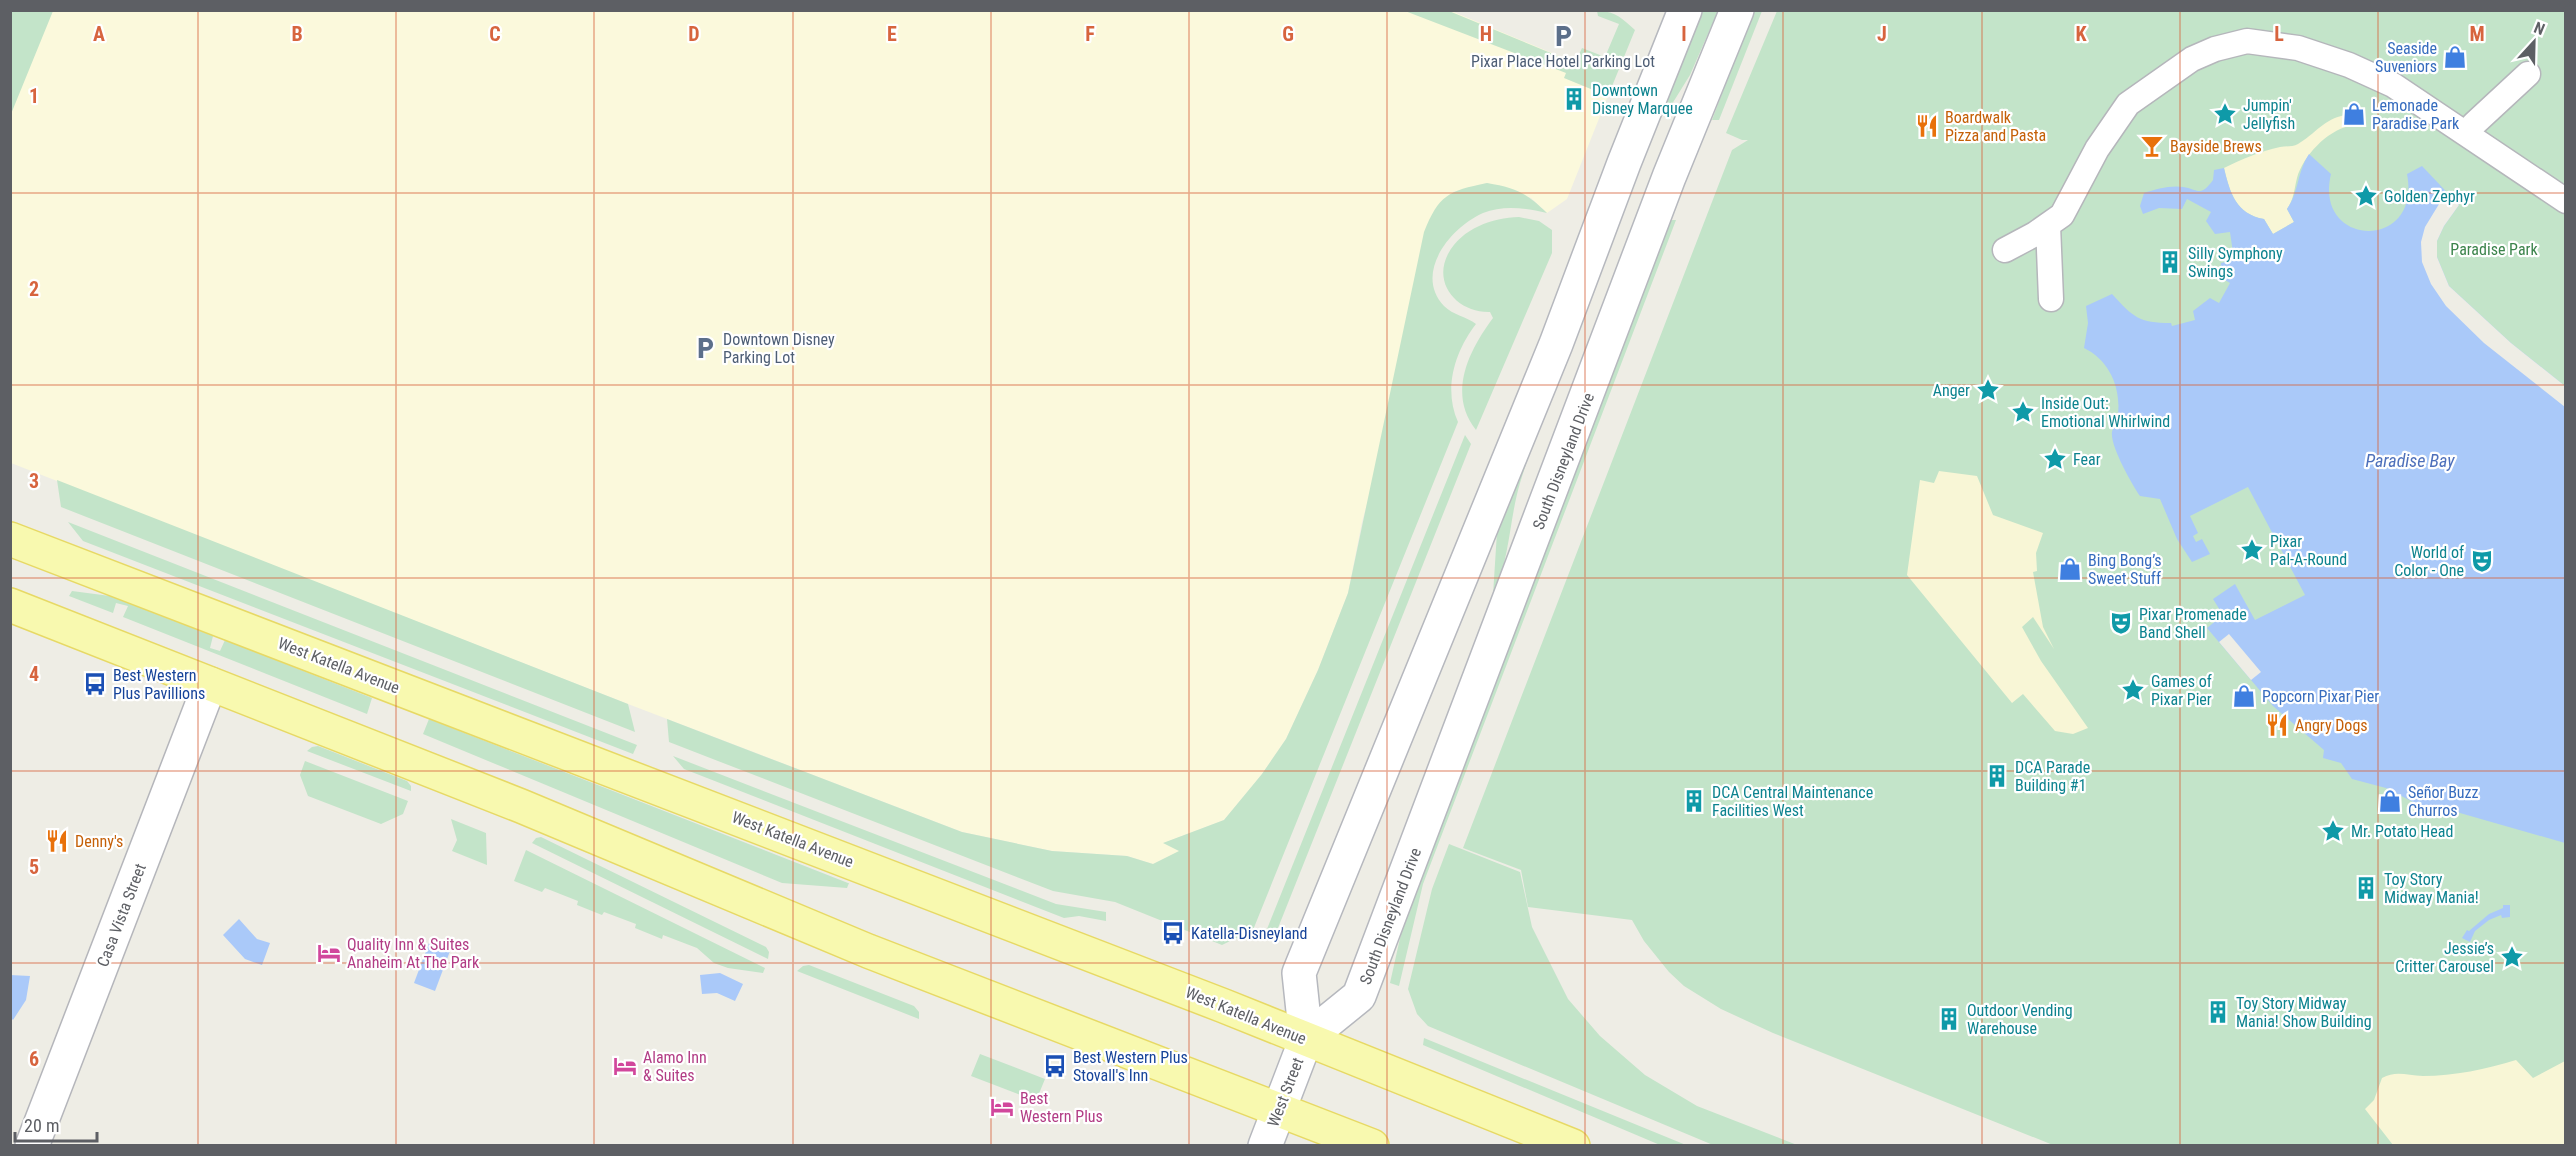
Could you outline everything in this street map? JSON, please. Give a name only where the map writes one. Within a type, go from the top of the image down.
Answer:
[{"type":"main road","points":[[1306,1039],[1299,973],[1556,344],[1624,164],[1686,10]]},
{"type":"main road","name":"South Disneyland Drive","points":[[1306,1039],[1359,996],[1670,177],[1737,10]]},
{"type":"main road","points":[[1624,164],[1670,177]]},
{"type":"main road","name":"West Katella Avenue","points":[[10,539],[1306,1039],[1573,1146]]},
{"type":"main road","points":[[10,605],[521,806],[868,951],[1372,1146]]},
{"type":"main road","name":"Casa Vista Street","points":[[32,1146],[210,684]]},
{"type":"main road","name":"West Street","points":[[1264,1146],[1306,1039]]},
{"type":"street","points":[[2005,250],[2062,215],[2097,149],[2128,104],[2192,59],[2216,49],[2247,41],[2298,48],[2349,65],[2393,85],[2565,201]]},
{"type":"street","points":[[2466,134],[2528,74]]},
{"type":"street","points":[[2048,225],[2051,299]]},
{"type":"shaded area","name":"Downtown Disney Parking Lot","points":[[36,10],[1449,10],[1571,61],[1565,78],[1608,96],[1567,199],[1547,213],[1531,198],[1487,183],[1453,192],[1362,522],[1348,593],[1318,670],[1286,739],[1262,774],[1224,820],[1164,843],[1180,851],[1153,864],[1127,856],[1052,851],[962,832],[11,463],[10,74]]},
{"type":"green space","points":[[10,11],[53,11],[11,114],[10,114]]},
{"type":"green space","points":[[1405,11],[1449,11],[1575,63],[1582,48],[1605,57],[1619,24],[1598,16],[1597,11],[1613,14],[1635,30],[1608,96],[1564,78],[1566,73]]},
{"type":"green space","points":[[1703,11],[1718,11],[1690,75],[1672,104],[1664,101]]},
{"type":"green space","points":[[1753,11],[1762,11],[1719,120],[1712,120]]},
{"type":"green space","name":"Paradise Park","points":[[1777,11],[2565,11],[2565,1145],[2053,1145],[1773,1033],[1721,1009],[1684,986],[1669,972],[1644,941],[1632,920],[1528,907],[1521,870],[1463,848],[1732,150],[1748,140],[1742,140],[1726,133]]},
{"type":"green space","points":[[1487,183],[1520,192],[1547,213],[1515,208],[1483,213],[1459,229],[1448,240],[1434,266],[1435,293],[1444,306],[1476,324],[1462,346],[1454,371],[1452,397],[1458,422],[1253,930],[1222,945],[1115,902],[1053,891],[669,742],[667,719],[962,832],[1052,851],[1127,856],[1153,864],[1179,851],[1163,843],[1224,820],[1262,774],[1286,739],[1318,670],[1348,593],[1424,232],[1440,202],[1446,197],[1454,192]]},
{"type":"green space","points":[[1519,217],[1539,221],[1552,230],[1552,253],[1476,430],[1467,416],[1462,387],[1469,358],[1493,318],[1490,312],[1468,308],[1451,295],[1443,276],[1444,265],[1454,245],[1469,231],[1488,222]]},
{"type":"green space","points":[[1676,220],[1423,884],[1399,986],[1390,983],[1413,880],[1667,222]]},
{"type":"green space","points":[[1576,332],[1520,483],[1503,568],[1493,595],[1497,532]]},
{"type":"green space","points":[[1465,435],[1471,444],[1274,938],[1265,934]]},
{"type":"green space","points":[[57,480],[628,704],[635,732],[61,507]]},
{"type":"green space","points":[[68,522],[637,745],[633,754],[83,541]]},
{"type":"green space","points":[[72,591],[110,596],[213,636],[210,648],[220,651],[225,640],[372,698],[367,714],[123,617],[128,606],[116,603],[113,613],[69,596]]},
{"type":"green space","points":[[429,719],[849,883],[847,888],[782,883],[423,734]]},
{"type":"green space","points":[[318,746],[407,781],[411,786],[411,791],[307,751]]},
{"type":"green space","points":[[673,756],[1056,904],[1106,912],[1106,921],[1079,916],[1064,918],[684,769]]},
{"type":"green space","points":[[305,761],[408,801],[403,814],[381,824],[308,796],[300,775]]},
{"type":"green space","points":[[451,819],[486,833],[487,865],[452,851],[457,840]]},
{"type":"green space","points":[[541,837],[766,947],[769,952],[768,959],[532,843],[536,838]]},
{"type":"green space","points":[[1449,844],[1520,872],[1532,927],[1568,999],[1600,1036],[1645,1075],[1697,1106],[1797,1145],[1713,1145],[1428,1026],[1417,1014],[1408,989],[1432,889]]},
{"type":"green space","points":[[526,850],[765,968],[763,973],[728,968],[714,963],[697,948],[663,935],[662,939],[635,928],[636,924],[604,912],[602,915],[577,905],[578,901],[545,888],[542,892],[514,881]]},
{"type":"green space","points":[[809,965],[914,1006],[919,1012],[919,1019],[797,971]]},
{"type":"green space","points":[[1424,1038],[1686,1145],[1660,1145],[1423,1045]]},
{"type":"green space","points":[[980,1054],[1045,1079],[1036,1101],[971,1076]]},
{"type":"sand","points":[[2345,115],[2349,126],[2324,139],[2310,153],[2300,170],[2287,209],[2294,222],[2273,234],[2264,219],[2247,212],[2236,201],[2224,168],[2266,151],[2296,145],[2325,123]]},
{"type":"sand","points":[[1939,471],[1977,476],[1993,515],[2043,533],[2036,553],[2037,571],[2033,572],[2043,627],[2054,649],[2033,617],[2022,627],[2041,661],[2088,728],[2073,734],[2055,731],[2023,694],[2012,703],[1907,575],[1920,480],[1934,483]]},
{"type":"sand","points":[[2516,1060],[2533,1078],[2565,1061],[2565,1145],[2393,1145],[2365,1109],[2374,1100],[2382,1078],[2387,1076],[2397,1074],[2447,1075]]},
{"type":"water","name":"Paradise Bay","points":[[2309,154],[2331,174],[2330,198],[2337,216],[2351,227],[2368,231],[2385,228],[2399,217],[2407,199],[2407,174],[2422,166],[2459,205],[2444,226],[2437,241],[2437,257],[2449,286],[2511,343],[2565,386],[2565,843],[2439,807],[2436,814],[2386,788],[2352,779],[2341,763],[2323,758],[2324,750],[2273,706],[2207,628],[2223,615],[2213,599],[2235,584],[2255,620],[2305,595],[2248,487],[2190,516],[2198,533],[2193,536],[2196,542],[2202,539],[2210,554],[2192,562],[2177,539],[2160,499],[2140,496],[2114,446],[2112,432],[2118,414],[2115,384],[2107,367],[2093,353],[2084,348],[2088,323],[2086,306],[2112,294],[2131,313],[2144,320],[2171,323],[2172,326],[2195,320],[2193,311],[2210,298],[2219,303],[2230,283],[2220,277],[2221,263],[2234,260],[2230,232],[2215,234],[2206,221],[2211,212],[2187,199],[2182,209],[2159,208],[2143,214],[2140,206],[2144,193],[2174,187],[2202,191],[2213,180],[2214,170],[2224,168],[2236,201],[2247,212],[2264,219],[2273,234],[2294,222],[2287,209]]},
{"type":"water","points":[[2503,905],[2510,905],[2510,917],[2502,918],[2501,915],[2489,920],[2475,931],[2470,942],[2462,938],[2467,930],[2469,931],[2489,914],[2503,908]]},
{"type":"water","points":[[239,919],[257,939],[270,943],[262,965],[245,959],[223,935]]},
{"type":"water","points":[[429,943],[450,951],[435,991],[414,983]]},
{"type":"water","points":[[720,973],[743,984],[735,1001],[717,993],[702,994],[700,975]]},
{"type":"water","points":[[10,975],[30,976],[26,1000],[13,1020],[11,1018]]},
{"type":"pier","points":[[2447,191],[2459,205],[2444,226],[2437,241],[2437,257],[2449,286],[2511,343],[2565,386],[2565,407],[2484,343],[2446,306],[2431,284],[2422,262],[2421,242],[2425,227]]},
{"type":"pier","points":[[2229,634],[2261,672],[2251,680],[2219,642]]},
{"type":"place","name":"Pixar Place Hotel Parking Lot","points":[[1563,36]]},
{"type":"place","name":"Seaside Suveniors","points":[[2455,57]]},
{"type":"place","name":"Downtown Disney Marquee","points":[[1574,99]]},
{"type":"place","name":"Jumpin' Jellyfish","points":[[2225,114]]},
{"type":"place","name":"Lemonade Paradise Park","points":[[2354,114]]},
{"type":"place","name":"Boardwalk Pizza and Pasta","points":[[1927,126]]},
{"type":"place","name":"Bayside Brews","points":[[2152,146]]},
{"type":"place","name":"Golden Zephyr","points":[[2366,196]]},
{"type":"place","name":"Silly Symphony Swings","points":[[2170,262]]},
{"type":"place","name":"Downtown Disney Parking Lot","points":[[705,348]]},
{"type":"place","name":"Anger","points":[[1988,390]]},
{"type":"place","name":"Inside Out: Emotional Whirlwind","points":[[2023,412]]},
{"type":"place","name":"Fear","points":[[2055,459]]},
{"type":"place","name":"Pixar Pal-A-Round","points":[[2252,550]]},
{"type":"place","name":"World of Color - One","points":[[2482,561]]},
{"type":"place","name":"Bing Bong’s Sweet Stuff","points":[[2070,569]]},
{"type":"place","name":"Pixar Promenade Band Shell","points":[[2121,623]]},
{"type":"place","name":"Best Western Plus Pavillions","points":[[95,684]]},
{"type":"place","name":"Games of Pixar Pier","points":[[2133,690]]},
{"type":"place","name":"Popcorn Pixar Pier","points":[[2244,696]]},
{"type":"place","name":"Angry Dogs","points":[[2277,725]]},
{"type":"place","name":"DCA Parade Building #1","points":[[1997,776]]},
{"type":"place","name":"DCA Central Maintenance Facilities West","points":[[1694,801]]},
{"type":"place","name":"Señor Buzz Churros","points":[[2390,801]]},
{"type":"place","name":"Mr. Potato Head","points":[[2333,831]]},
{"type":"place","name":"Denny's","points":[[57,841]]},
{"type":"place","name":"Toy Story Midway Mania!","points":[[2366,888]]},
{"type":"place","name":"Katella-Disneyland","points":[[1173,933]]},
{"type":"place","name":"Quality Inn & Suites Anaheim At The Park","points":[[329,953]]},
{"type":"place","name":"Jessie’s Critter Carousel","points":[[2512,957]]},
{"type":"place","name":"Toy Story Midway Mania! Show Building","points":[[2218,1012]]},
{"type":"place","name":"Outdoor Vending Warehouse","points":[[1949,1019]]},
{"type":"place","name":"Alamo Inn & Suites","points":[[625,1066]]},
{"type":"place","name":"Best Western Plus Stovall's Inn","points":[[1055,1066]]},
{"type":"place","name":"Best Western Plus","points":[[1002,1107]]}]
